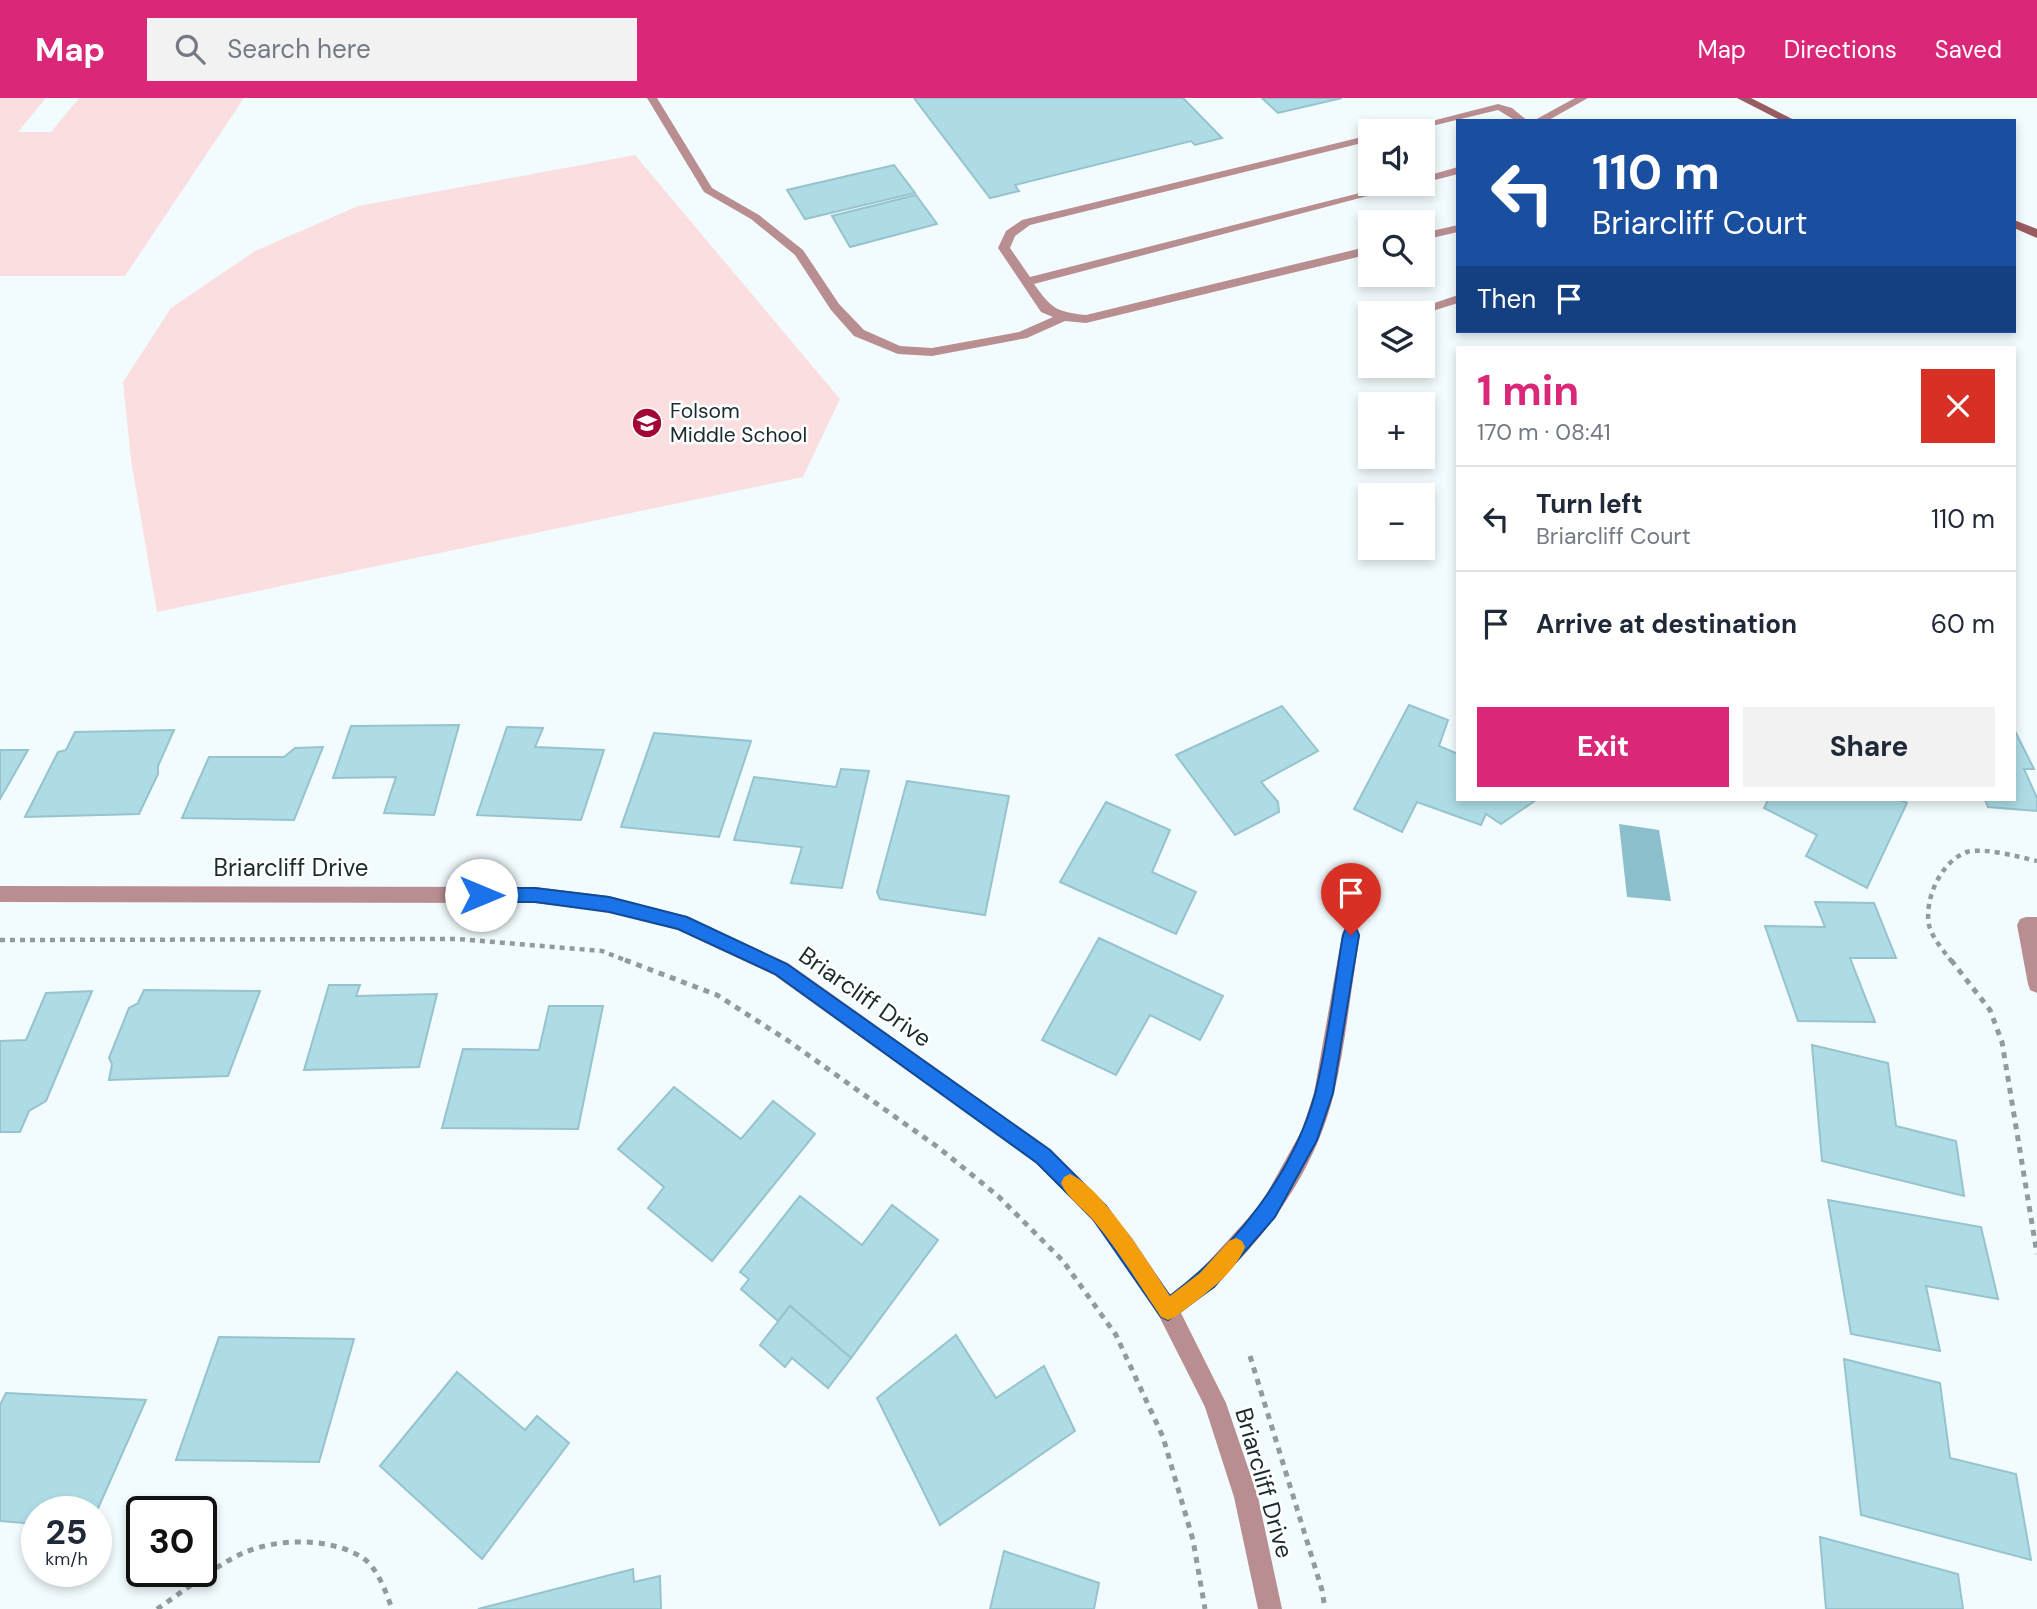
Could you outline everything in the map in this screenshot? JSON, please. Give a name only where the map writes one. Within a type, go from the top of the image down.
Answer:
[{"type":"main road","points":[[1742,98],[1787,119]]},
{"type":"main road","points":[[2016,224],[2037,234]]},
{"type":"street","points":[[652,98],[708,190],[755,217],[799,253],[835,307],[859,333],[898,350],[932,352],[1022,335],[1064,317]]},
{"type":"street","points":[[1542,119],[1583,98]]},
{"type":"street","points":[[1435,122],[1498,107],[1519,119]]},
{"type":"street","points":[[1358,141],[1026,222],[1010,234],[1004,248],[1045,309],[1064,317],[1086,319],[1358,253]]},
{"type":"street","points":[[1435,177],[1456,171]]},
{"type":"street","points":[[1026,282],[1360,196]]},
{"type":"street","points":[[1435,234],[1456,229]]},
{"type":"street","points":[[1435,306],[1456,300]]},
{"type":"street","name":"Briarcliff Drive","points":[[0,894],[535,895],[609,904],[681,923],[781,969],[1043,1156],[1100,1213],[1168,1310],[1219,1415],[1247,1497],[1270,1609]]},
{"type":"street","points":[[2037,925],[2026,925],[2037,984]]},
{"type":"street","points":[[1168,1310],[1207,1280],[1268,1210],[1311,1134],[1324,1093],[1351,935]]},
{"type":"path","points":[[2037,861],[2000,853],[1967,852],[1943,869],[1933,887],[1929,924],[1938,943],[1990,1010],[2001,1042],[2037,1254]]},
{"type":"path","points":[[0,940],[458,939],[542,945],[602,951],[717,995],[788,1040],[939,1149],[998,1196],[1063,1261],[1116,1335],[1163,1437],[1193,1540],[1205,1609]]},
{"type":"path","points":[[1250,1356],[1322,1590],[1325,1609]]},
{"type":"path","points":[[157,1609],[243,1553],[289,1542],[331,1545],[364,1559],[384,1586],[392,1609]]},
{"type":"shaded area","points":[[0,98],[46,98],[18,132],[51,132],[79,98],[244,98],[125,276],[0,276]]},
{"type":"shaded area","points":[[635,155],[840,399],[803,477],[157,612],[131,460],[123,382],[171,308],[255,251],[358,206]]},
{"type":"water","points":[[1619,824],[1659,830],[1671,901],[1627,897]]},
{"type":"building","points":[[914,98],[1183,98],[1222,138],[1195,145],[1191,141],[1015,185],[1019,191],[990,198]]},
{"type":"building","points":[[1262,98],[1342,98],[1278,113]]},
{"type":"building","points":[[894,165],[915,193],[805,219],[787,190]]},
{"type":"building","points":[[916,195],[937,224],[850,247],[832,216]]},
{"type":"building","points":[[1409,705],[1448,720],[1439,746],[1456,753],[1456,801],[1535,801],[1501,824],[1486,814],[1481,825],[1417,802],[1402,832],[1354,809]]},
{"type":"building","points":[[1282,706],[1318,751],[1261,782],[1278,802],[1279,812],[1235,835],[1176,755]]},
{"type":"building","points":[[459,725],[434,815],[384,813],[396,777],[333,778],[351,726]]},
{"type":"building","points":[[507,727],[543,728],[535,747],[604,750],[581,820],[477,815]]},
{"type":"building","points":[[174,730],[158,766],[158,774],[139,814],[25,817],[58,752],[66,750],[75,732]]},
{"type":"building","points":[[654,733],[751,741],[719,837],[621,827]]},
{"type":"building","points":[[2016,733],[2034,769],[2024,769],[2037,798],[2037,811],[1988,807],[1985,801],[2016,801]]},
{"type":"building","points":[[323,747],[294,820],[182,818],[209,757],[284,757],[295,748]]},
{"type":"building","points":[[0,750],[28,750],[0,799]]},
{"type":"building","points":[[841,769],[869,771],[842,888],[791,883],[802,847],[734,840],[754,777],[836,787]]},
{"type":"building","points":[[907,781],[1009,796],[985,915],[880,899],[877,892]]},
{"type":"building","points":[[1768,801],[1907,803],[1867,888],[1806,856],[1817,835],[1764,808]]},
{"type":"building","points":[[1106,802],[1170,830],[1152,872],[1196,892],[1176,934],[1060,882]]},
{"type":"building","points":[[1815,902],[1874,903],[1896,958],[1850,958],[1875,1022],[1798,1021],[1765,926],[1825,927]]},
{"type":"building","points":[[1099,938],[1223,996],[1200,1040],[1150,1015],[1116,1075],[1042,1040]]},
{"type":"building","points":[[329,985],[360,985],[356,996],[437,994],[419,1067],[304,1070]]},
{"type":"building","points":[[144,990],[260,991],[228,1076],[109,1080],[112,1064],[109,1058],[129,1008],[138,1003]]},
{"type":"building","points":[[92,991],[46,1101],[29,1111],[20,1132],[0,1132],[0,1041],[26,1040],[46,993]]},
{"type":"building","points":[[549,1006],[603,1006],[578,1129],[442,1128],[463,1049],[539,1050]]},
{"type":"building","points":[[1812,1045],[1888,1063],[1896,1126],[1956,1141],[1964,1196],[1822,1161]]},
{"type":"building","points":[[674,1087],[741,1139],[773,1101],[815,1134],[712,1261],[648,1208],[664,1187],[618,1149]]},
{"type":"building","points":[[800,1196],[862,1245],[892,1205],[938,1240],[851,1358],[790,1306],[778,1321],[741,1289],[749,1279],[740,1272]]},
{"type":"building","points":[[1828,1200],[1981,1227],[1998,1299],[1926,1286],[1940,1351],[1851,1334]]},
{"type":"building","points":[[790,1306],[851,1358],[828,1388],[792,1358],[785,1367],[760,1345]]},
{"type":"building","points":[[956,1335],[996,1398],[1044,1366],[1075,1431],[940,1525],[877,1398]]},
{"type":"building","points":[[219,1337],[354,1339],[319,1462],[176,1460]]},
{"type":"building","points":[[1844,1359],[1940,1383],[1950,1458],[2016,1474],[2031,1560],[1861,1515]]},
{"type":"building","points":[[457,1372],[525,1430],[537,1416],[569,1443],[482,1559],[380,1466]]},
{"type":"building","points":[[6,1393],[146,1400],[104,1496],[21,1496],[21,1523],[0,1521],[0,1405]]},
{"type":"building","points":[[1820,1537],[1958,1574],[1963,1609],[1826,1609]]},
{"type":"building","points":[[1004,1551],[1099,1583],[1094,1609],[990,1609]]},
{"type":"building","points":[[633,1569],[634,1582],[660,1576],[661,1609],[478,1609]]},
{"type":"slow traffic","points":[[1070,1183],[1100,1213],[1125,1245],[1168,1310],[1207,1280],[1236,1247]]},
{"type":"place","name":"Folsom Middle School","points":[[647,423]]},
{"type":"route","points":[[481,895],[535,895],[609,904],[681,923],[781,969],[1043,1156],[1100,1213],[1125,1245],[1168,1310],[1207,1280],[1268,1210],[1311,1134],[1324,1093],[1351,935]]}]
